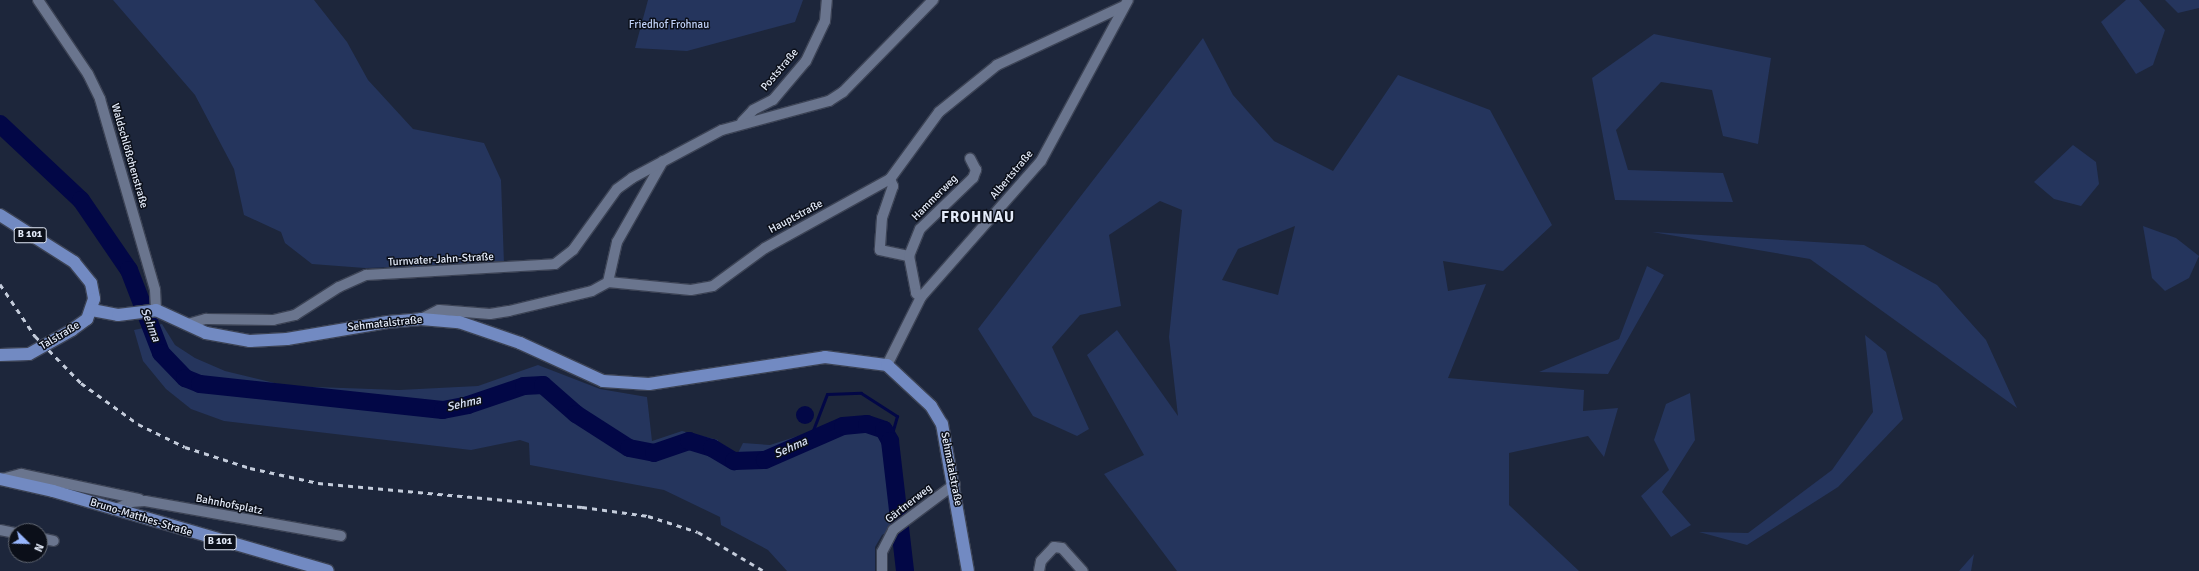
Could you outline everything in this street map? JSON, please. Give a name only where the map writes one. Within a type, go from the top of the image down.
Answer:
[{"type":"main road","name":"B 101","points":[[0,215],[80,268],[94,291],[92,310]]},
{"type":"main road","points":[[92,310],[106,314],[153,310]]},
{"type":"main road","name":"Talstraße","points":[[0,355],[19,356],[38,350],[84,322],[92,310]]},
{"type":"main road","name":"Sehmatalstraße","points":[[153,310],[228,339],[250,341],[421,319],[459,322],[488,331],[603,381],[650,384],[825,357],[887,364],[931,406],[942,424],[955,484],[968,571]]},
{"type":"main road","name":"Bruno-Matthes-Straße","points":[[1,479],[328,571]]},
{"type":"street","name":"Waldschlößchenstraße","points":[[38,0],[88,74],[100,98],[155,290],[153,310]]},
{"type":"street","name":"Poststraße","points":[[742,122],[753,110],[772,100],[806,61],[825,21],[827,0]]},
{"type":"street","name":"Turnvater-Jahn-Straße","points":[[188,324],[206,318],[273,320],[295,315],[339,287],[366,275],[555,264],[573,250],[617,189],[706,136],[742,122],[808,109],[829,101],[843,92],[933,0]]},
{"type":"street","name":"Hauptstraße","points":[[608,282],[691,290],[712,286],[765,248],[890,179],[939,112],[987,72],[1012,55],[1125,4]]},
{"type":"street","name":"Albertstraße","points":[[887,364],[921,297],[1041,161],[1125,4]]},
{"type":"street","name":"Hammerweg","points":[[909,256],[920,229],[973,178],[976,170],[970,158]]},
{"type":"street","points":[[421,319],[439,310],[490,314],[522,308],[592,290],[608,282],[617,242],[663,161]]},
{"type":"street","points":[[890,179],[893,186],[882,218],[880,250],[909,256],[916,293],[921,297]]},
{"type":"street","points":[[1,479],[21,474],[145,501]]},
{"type":"street","name":"Gärtnerweg","points":[[882,571],[882,552],[893,530],[955,484]]},
{"type":"street","name":"Bahnhofsplatz","points":[[114,510],[131,502],[145,501],[341,536]]},
{"type":"street","points":[[48,540],[54,541]]},
{"type":"street","points":[[1039,571],[1041,562],[1054,548],[1062,548],[1082,571]]},
{"type":"green space","points":[[113,0],[314,0],[347,42],[368,80],[413,129],[484,143],[501,180],[504,264],[365,268],[312,264],[285,243],[281,232],[244,215],[234,169],[195,95]]},
{"type":"green space","name":"Friedhof Frohnau","points":[[648,0],[803,0],[795,22],[687,51],[635,48]]},
{"type":"green space","points":[[2126,0],[2139,0],[2165,30],[2153,65],[2136,74],[2101,22]]},
{"type":"green space","points":[[2165,0],[2199,0],[2199,8],[2178,13]]},
{"type":"green space","points":[[1654,34],[1771,58],[1758,144],[1723,136],[1712,90],[1661,82],[1616,130],[1628,170],[1723,173],[1733,202],[1615,200],[1592,78]]},
{"type":"green space","points":[[1203,38],[1233,95],[1274,141],[1333,171],[1398,75],[1490,110],[1552,225],[1503,271],[1443,261],[1448,291],[1486,284],[1448,378],[1584,390],[1583,411],[1618,408],[1604,457],[1588,436],[1509,453],[1509,505],[1579,571],[1177,571],[1104,474],[1144,455],[1087,355],[1117,330],[1178,416],[1169,337],[1182,210],[1160,201],[1109,235],[1121,306],[1080,315],[1052,347],[1089,429],[1077,436],[1033,416],[978,329]],"holes":[[[1295,226],[1278,295],[1222,280],[1238,249]]]},
{"type":"green space","points":[[2073,145],[2096,162],[2099,184],[2081,206],[2054,199],[2034,182]]},
{"type":"green space","points":[[2143,226],[2176,238],[2199,256],[2189,278],[2165,291],[2152,278]]},
{"type":"green space","points":[[1652,232],[1864,245],[1937,285],[1986,340],[2017,408],[1810,259]]},
{"type":"green space","points":[[1647,266],[1664,275],[1608,374],[1539,372],[1619,339]]},
{"type":"green space","points":[[162,324],[175,345],[195,358],[225,371],[287,386],[399,390],[478,386],[538,365],[600,389],[647,397],[652,441],[682,431],[718,440],[718,459],[732,465],[743,443],[770,445],[844,421],[868,420],[868,429],[884,442],[896,527],[882,535],[875,547],[875,571],[787,571],[768,550],[721,525],[720,517],[664,490],[530,465],[529,443],[520,440],[471,450],[224,421],[191,409],[166,389],[143,361],[134,330]]},
{"type":"green space","points":[[1865,335],[1886,352],[1903,419],[1838,487],[1747,545],[1699,532],[1748,533],[1832,470],[1873,412]]},
{"type":"green space","points":[[1690,393],[1695,440],[1662,492],[1691,525],[1671,537],[1641,496],[1669,470],[1654,440],[1666,404]]},
{"type":"green space","points":[[1974,554],[1971,571],[1959,571]]},
{"type":"shaded area","points":[[805,406],[811,409],[814,415],[811,421],[805,424],[799,421],[796,415],[799,409]]},
{"type":"waterway","name":"Sehma","points":[[0,124],[81,200],[129,270],[161,353],[185,378],[200,384],[443,410],[468,405],[524,386],[543,385],[576,414],[629,448],[654,453],[689,441],[712,448],[734,461],[765,460],[843,426],[867,424],[884,430],[890,441],[905,571]]},
{"type":"waterway","points":[[810,438],[827,394],[861,393],[897,416],[890,441]]},
{"type":"railway","points":[[0,284],[35,336],[81,383],[138,424],[185,447],[250,468],[318,483],[582,507],[648,516],[698,532],[764,571]]},
{"type":"district","name":"FROHNAU","points":[[978,218]]}]
